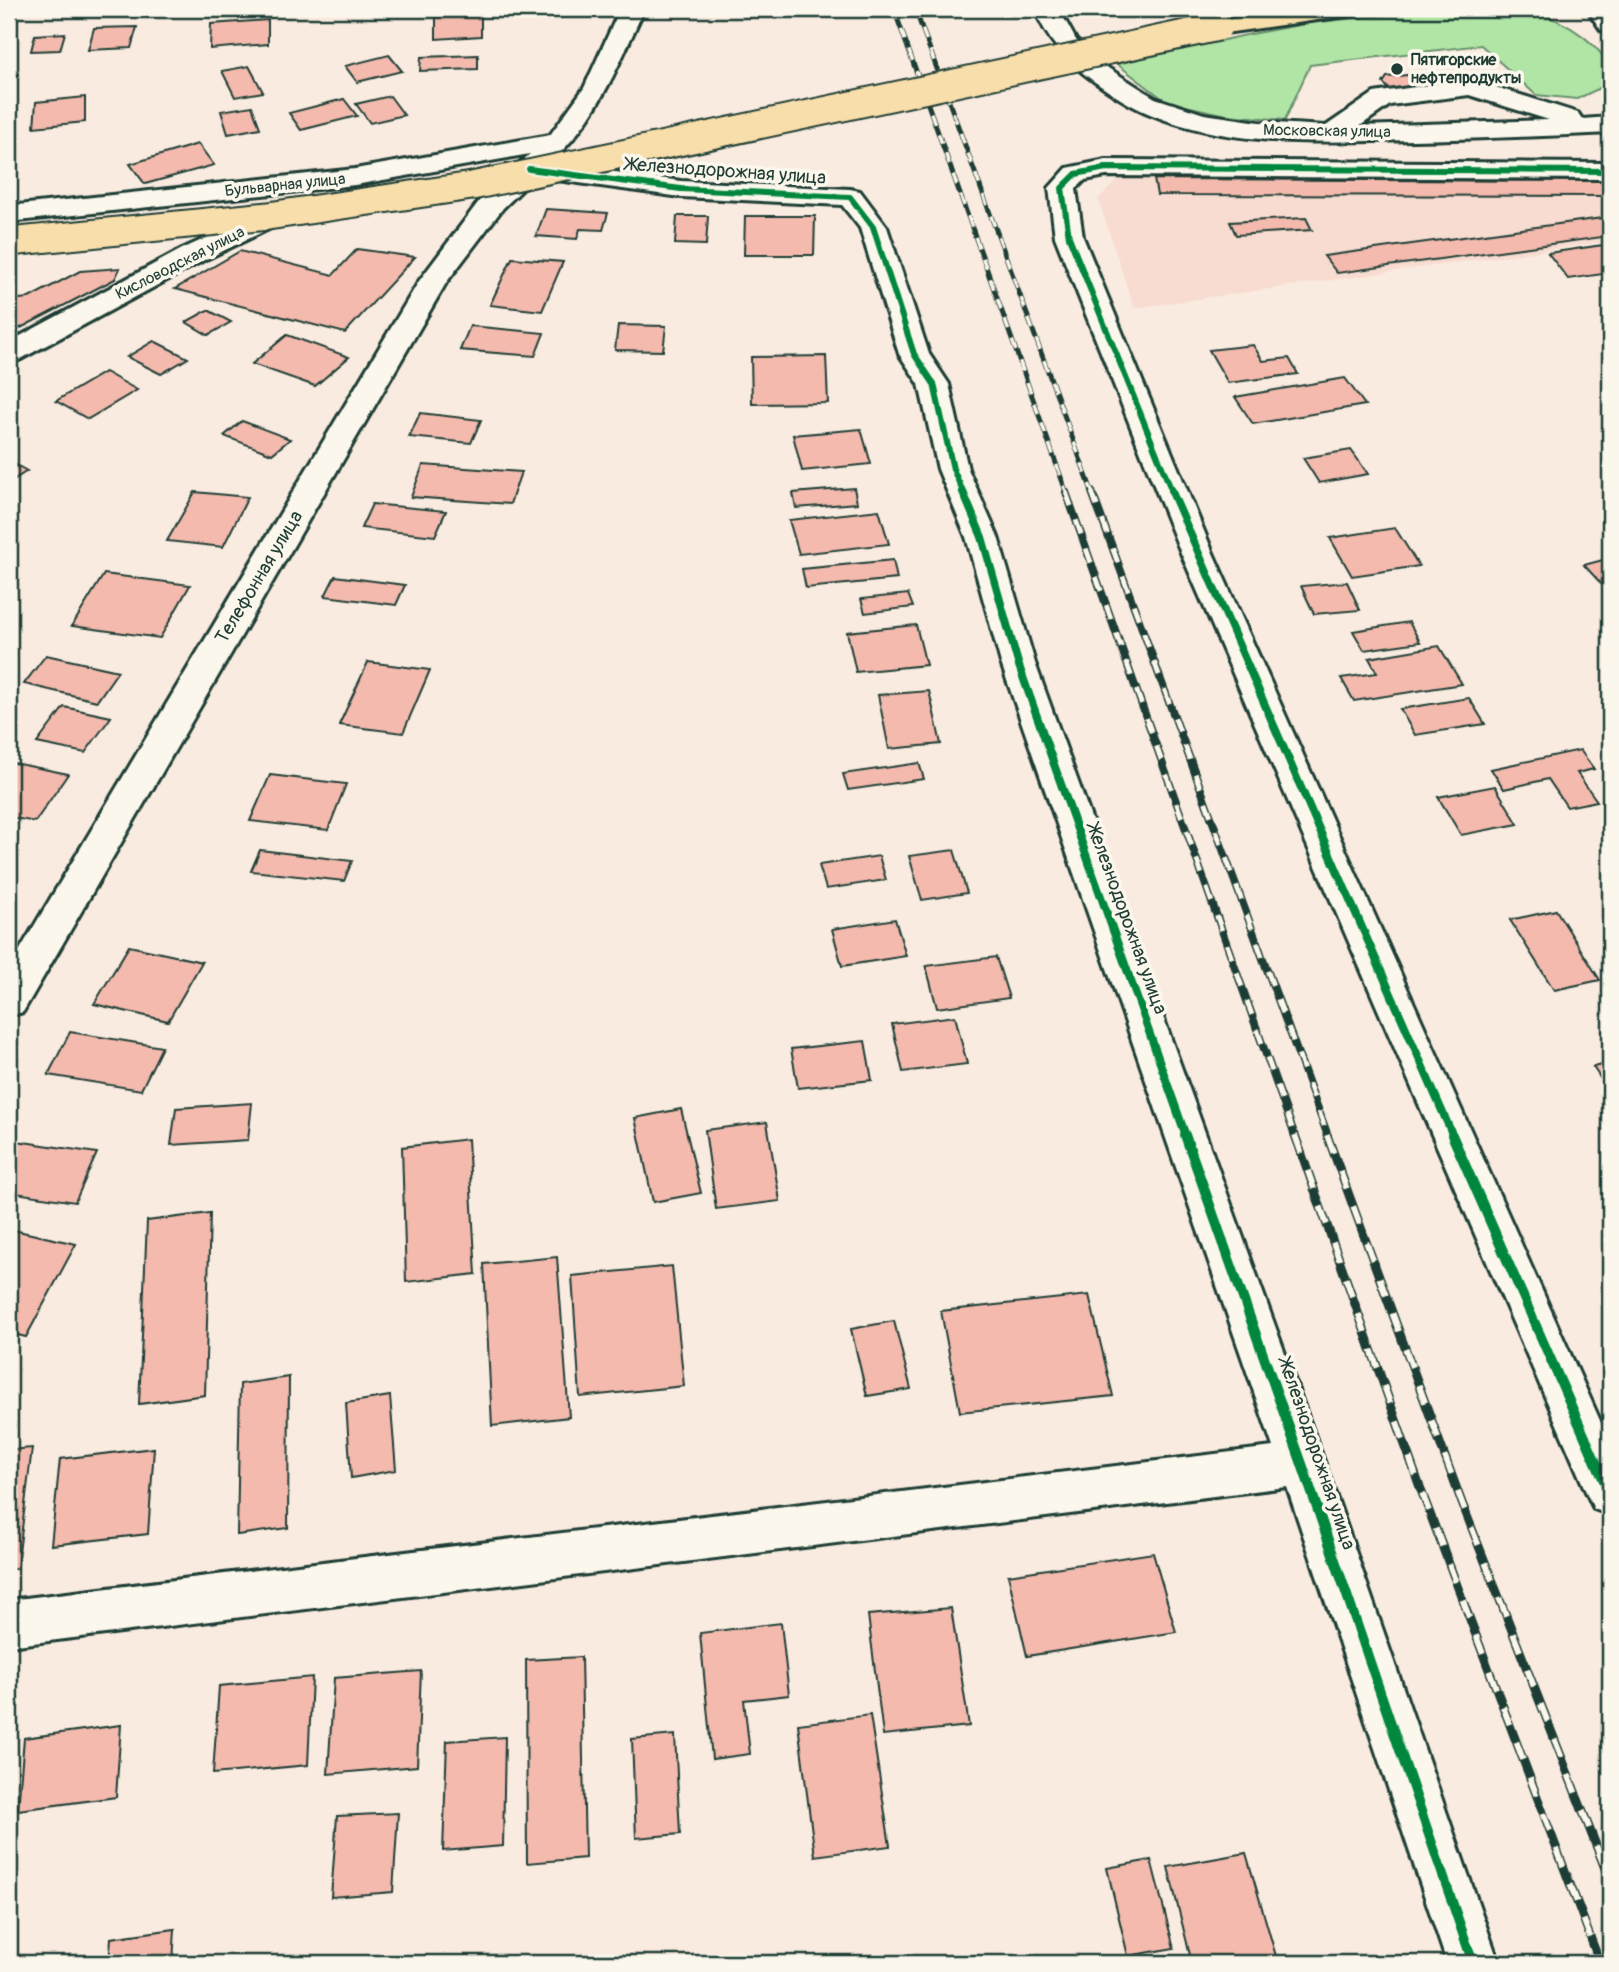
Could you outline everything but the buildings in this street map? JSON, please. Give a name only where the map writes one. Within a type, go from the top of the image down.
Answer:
[{"type":"main road","points":[[9,216],[313,188],[463,166],[1193,9]]},
{"type":"main road","points":[[9,242],[268,216],[472,186],[1218,27],[1346,9]]},
{"type":"street","points":[[530,169],[559,141],[596,89],[632,9]]},
{"type":"street","name":"Московская улица","points":[[1047,9],[1054,31],[1079,57],[1128,94],[1176,115],[1268,132],[1330,135],[1602,125]]},
{"type":"street","points":[[1599,9],[1610,25]]},
{"type":"street","points":[[1330,135],[1383,98],[1470,87],[1602,125]]},
{"type":"street","name":"Бульварная улица","points":[[9,216],[355,177],[559,141]]},
{"type":"street","name":"Телефонная улица","points":[[9,1001],[433,281],[493,202],[530,169]]},
{"type":"street","name":"Железнодорожная улица","points":[[530,169],[681,189],[850,197],[873,227],[915,354],[934,384],[953,469],[982,537],[1018,663],[1302,1464],[1473,1963]]},
{"type":"street","points":[[1610,171],[1106,169],[1076,174],[1062,188],[1069,237],[1191,540],[1610,1494]]},
{"type":"street","name":"Кисловодская улица","points":[[9,354],[192,255],[355,177]]},
{"type":"street","points":[[9,1623],[1302,1464]]},
{"type":"shaded area","points":[[1124,174],[1610,177],[1610,241],[1134,308],[1098,199]]},
{"type":"green space","points":[[1442,9],[1519,9],[1559,21],[1583,36],[1610,66],[1602,87],[1577,99],[1536,95],[1481,45],[1310,65],[1285,120],[1227,115],[1167,102],[1117,64],[1310,23]]},
{"type":"tram line","points":[[9,233],[366,195],[470,178],[1212,21],[1290,9]]},
{"type":"railway","points":[[894,9],[1067,494]]},
{"type":"railway","points":[[915,9],[1093,494]]},
{"type":"railway","points":[[1066,492],[1295,1136]]},
{"type":"railway","points":[[1092,492],[1328,1136]]},
{"type":"railway","points":[[1295,1135],[1421,1490],[1600,1963]]},
{"type":"railway","points":[[1327,1135],[1462,1503],[1610,1881]]},
{"type":"cycle path","points":[[1610,171],[1106,168],[1076,174],[1062,188],[1069,237],[1197,553],[1610,1494]]},
{"type":"cycle path","points":[[529,169],[681,189],[850,197],[873,227],[914,354],[934,384],[953,469],[982,537],[1018,663],[1302,1464],[1473,1963]]},
{"type":"place","name":"Пятигорские нефтепродукты","points":[[1397,69]]}]
